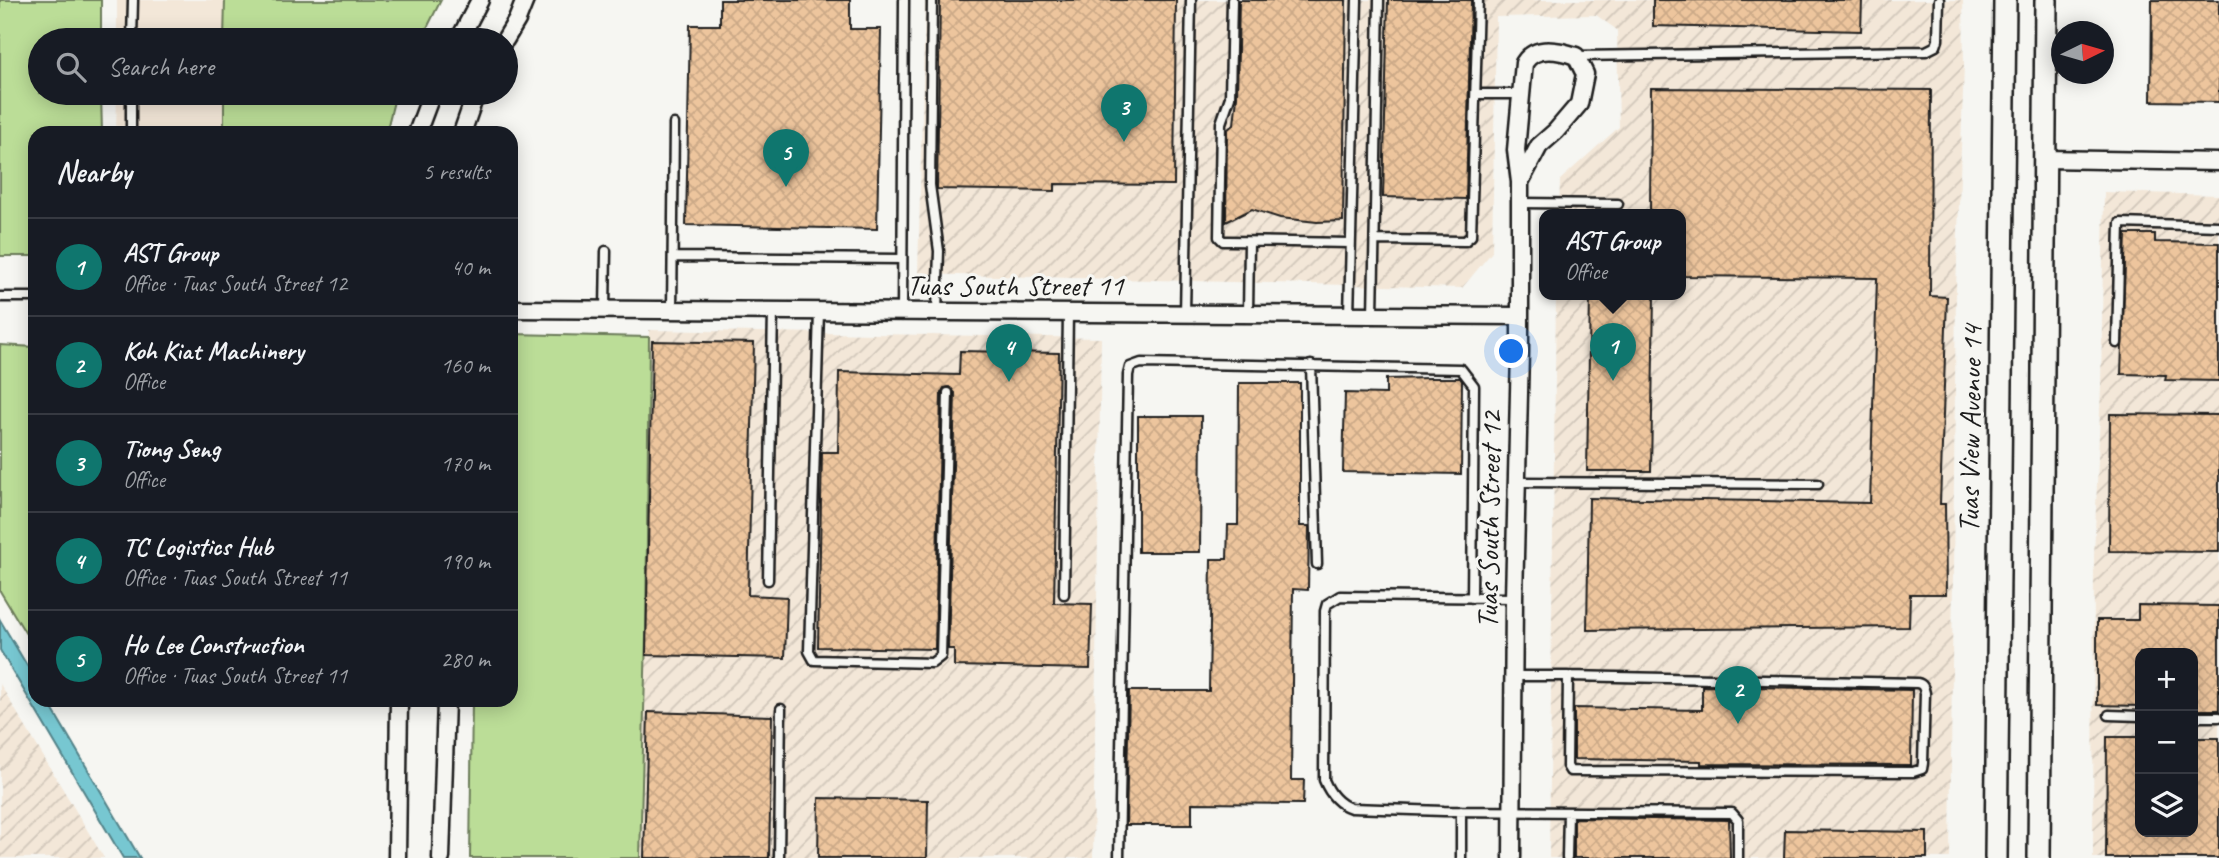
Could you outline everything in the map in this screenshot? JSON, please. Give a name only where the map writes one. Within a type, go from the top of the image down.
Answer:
[{"type":"street","points":[[465,28],[480,0]]},
{"type":"street","points":[[512,28],[525,0]]},
{"type":"street","name":"Tuas View Avenue 14","points":[[1996,858],[2004,0]]},
{"type":"street","points":[[2039,858],[2046,0]]},
{"type":"street","name":"Tuas South Street 12","points":[[1512,858],[1520,203],[1516,150],[1524,63],[1527,57],[1558,50],[1576,56],[1584,74],[1579,104],[1563,124],[1539,146],[1520,182]]},
{"type":"street","points":[[420,126],[428,105]]},
{"type":"street","points":[[464,126],[472,105]]},
{"type":"street","points":[[2044,159],[2219,162]]},
{"type":"street","name":"Tuas South Street 11","points":[[518,309],[1519,316]]},
{"type":"street","points":[[397,858],[399,707]]},
{"type":"street","points":[[441,858],[446,707]]},
{"type":"lane","points":[[132,28],[133,0]]},
{"type":"lane","points":[[902,312],[904,0]]},
{"type":"lane","points":[[932,0],[930,185],[939,251],[937,312]]},
{"type":"lane","points":[[1185,314],[1191,0]]},
{"type":"lane","points":[[1231,0],[1230,97],[1221,123],[1219,237],[1223,241],[1350,243]]},
{"type":"lane","points":[[1349,316],[1357,0]]},
{"type":"lane","points":[[1373,316],[1379,0]]},
{"type":"lane","points":[[1375,240],[1465,241],[1471,236],[1478,0]]},
{"type":"lane","points":[[1576,56],[1926,51],[1937,46],[1939,0]]},
{"type":"lane","points":[[1476,94],[1521,94]]},
{"type":"lane","points":[[131,105],[131,126]]},
{"type":"lane","points":[[672,311],[674,124]]},
{"type":"lane","points":[[1520,203],[1618,204]]},
{"type":"lane","points":[[2117,343],[2120,223],[2219,226]]},
{"type":"lane","points":[[1248,315],[1250,242]]},
{"type":"lane","points":[[605,310],[606,251]]},
{"type":"lane","points":[[673,257],[902,259]]},
{"type":"lane","points":[[0,297],[28,297]]},
{"type":"lane","points":[[768,580],[773,311]]},
{"type":"lane","points":[[819,311],[809,650],[814,660],[932,663],[941,656],[948,393]]},
{"type":"lane","points":[[1064,594],[1068,313]]},
{"type":"lane","points":[[1119,858],[1130,367],[1141,363],[1461,369],[1473,383],[1472,598]]},
{"type":"lane","points":[[1311,365],[1317,564]]},
{"type":"lane","points":[[1517,482],[1818,484]]},
{"type":"lane","points":[[1514,598],[1340,596],[1327,604],[1324,780],[1327,788],[1342,805],[1351,808],[1732,813],[1738,820],[1738,858]]},
{"type":"lane","points":[[1514,676],[1919,683],[1925,693],[1922,769],[1913,772],[1570,771],[1567,766],[1568,677]]},
{"type":"lane","points":[[779,858],[781,709]]},
{"type":"lane","points":[[2109,715],[2135,716]]},
{"type":"lane","points":[[2198,717],[2219,717]]},
{"type":"lane","points":[[1461,811],[1461,858]]},
{"type":"lane","points":[[1567,858],[1568,812]]},
{"type":"shaded area","points":[[117,0],[224,0],[224,28],[117,28]]},
{"type":"shaded area","points":[[925,0],[1963,0],[1964,64],[1956,288],[1950,858],[1549,858],[1556,300],[1686,300],[1686,209],[1559,209],[1560,180],[1619,127],[1617,30],[1596,15],[1496,17],[1492,252],[1462,288],[918,274]]},
{"type":"shaded area","points":[[117,105],[224,105],[224,126],[116,126]]},
{"type":"shaded area","points":[[2104,192],[2219,195],[2219,858],[2093,858],[2094,556],[2101,387]]},
{"type":"shaded area","points":[[649,330],[1101,338],[1093,858],[640,858]]},
{"type":"shaded area","points":[[0,684],[104,858],[0,858]]},
{"type":"green space","points":[[0,0],[101,0],[101,28],[28,28],[28,105],[101,105],[102,126],[28,126],[28,256],[0,256]]},
{"type":"green space","points":[[225,0],[441,0],[427,28],[224,28]]},
{"type":"green space","points":[[224,105],[393,105],[388,126],[224,126]]},
{"type":"green space","points":[[518,334],[649,337],[646,637],[640,858],[470,858],[472,707],[518,707]]},
{"type":"green space","points":[[0,345],[28,347],[28,637],[0,591]]},
{"type":"water","points":[[0,620],[28,667],[28,697],[0,650]]},
{"type":"water","points":[[34,707],[51,707],[140,858],[123,858]]},
{"type":"building","points":[[720,0],[850,0],[850,29],[881,29],[877,229],[686,225],[690,25],[720,25]]},
{"type":"building","points":[[940,0],[1176,0],[1174,185],[1055,184],[1055,191],[937,189]]},
{"type":"building","points":[[1239,0],[1346,0],[1343,221],[1317,222],[1280,218],[1252,209],[1226,222],[1227,130],[1234,124],[1237,97]]},
{"type":"building","points":[[1388,0],[1471,0],[1466,199],[1383,197]]},
{"type":"building","points":[[1653,0],[1862,0],[1861,31],[1653,26]]},
{"type":"building","points":[[2152,0],[2219,0],[2219,102],[2151,101]]},
{"type":"building","points":[[1651,88],[1931,90],[1930,296],[1947,297],[1940,504],[1945,504],[1946,594],[1910,594],[1909,627],[1587,630],[1589,498],[1870,503],[1877,278],[1686,276],[1686,209],[1650,209]]},
{"type":"building","points":[[2126,234],[2155,234],[2155,242],[2219,243],[2219,381],[2165,380],[2166,375],[2121,374]]},
{"type":"building","points":[[1590,300],[1654,300],[1651,471],[1587,471]]},
{"type":"building","points":[[652,341],[754,343],[748,595],[787,597],[785,658],[646,655]]},
{"type":"building","points":[[960,351],[1059,353],[1054,603],[1092,604],[1090,669],[954,666],[954,649],[948,649],[955,393],[949,387],[944,388],[941,393],[935,649],[818,647],[822,452],[838,452],[839,372],[959,375]]},
{"type":"building","points":[[1460,378],[1461,474],[1343,472],[1345,393],[1386,394],[1386,379]]},
{"type":"building","points":[[1239,383],[1300,383],[1300,526],[1309,526],[1308,590],[1293,589],[1291,780],[1304,780],[1303,804],[1192,803],[1192,825],[1126,825],[1129,691],[1209,691],[1211,559],[1227,559],[1228,525],[1238,525]]},
{"type":"building","points":[[2110,414],[2219,415],[2219,552],[2109,551]]},
{"type":"building","points":[[1138,416],[1201,416],[1200,552],[1138,552]]},
{"type":"building","points":[[2138,605],[2219,606],[2219,710],[2198,710],[2198,648],[2135,648],[2135,706],[2097,705],[2097,620],[2138,620]]},
{"type":"building","points":[[1702,686],[1912,690],[1911,765],[1701,764],[1701,761],[1574,759],[1574,708],[1702,710]]},
{"type":"building","points":[[648,712],[772,716],[769,858],[644,858]]},
{"type":"building","points":[[2107,737],[2135,737],[2135,837],[2198,837],[2198,738],[2219,738],[2219,858],[2106,858]]},
{"type":"building","points":[[819,798],[928,800],[927,858],[818,858]]},
{"type":"building","points":[[1574,818],[1729,820],[1730,858],[1574,858]]},
{"type":"building","points":[[1785,830],[1927,832],[1927,858],[1784,858]]},
{"type":"place","name":"Tiong Seng","points":[[1124,142]]},
{"type":"place","name":"Ho Lee Construction","points":[[786,187]]},
{"type":"place","name":"AST Group","points":[[1613,381]]},
{"type":"place","name":"TC Logistics Hub","points":[[1009,382]]},
{"type":"place","name":"Koh Kiat Machinery","points":[[1738,724]]}]
